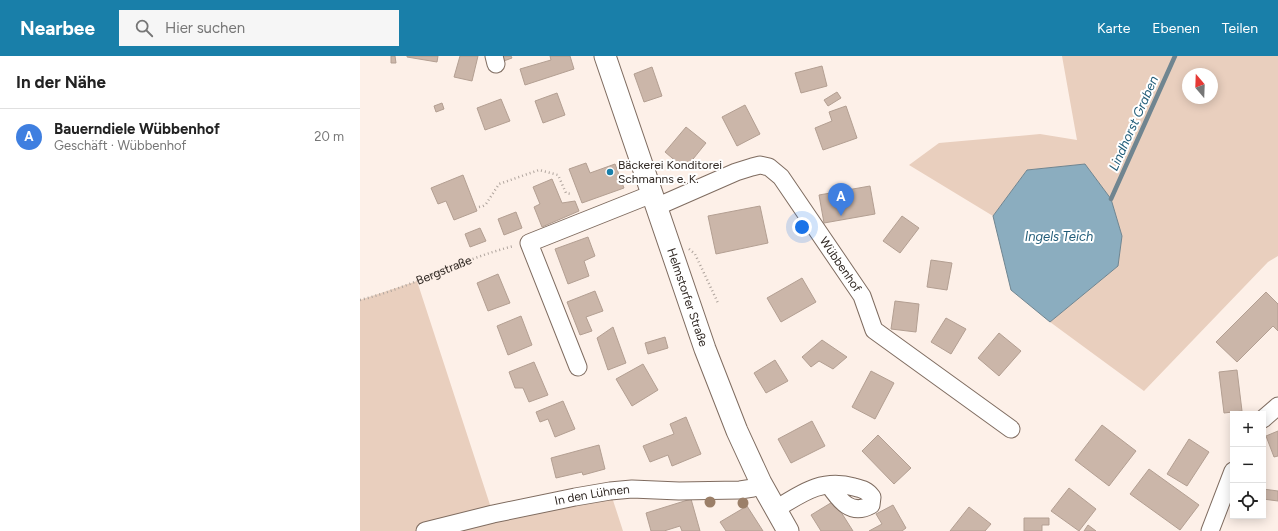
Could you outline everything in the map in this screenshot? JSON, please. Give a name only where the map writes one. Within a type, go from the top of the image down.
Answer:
[{"type":"main road","name":"Helmstorfer Straße","points":[[608,57],[654,201],[705,349],[737,431],[761,483],[788,531]]},
{"type":"street","name":"Wübbenhof","points":[[654,201],[736,172],[760,165],[769,167],[780,177],[862,296],[874,330],[1011,429]]},
{"type":"street","points":[[578,367],[528,243],[654,201]]},
{"type":"street","points":[[1266,416],[1278,406]]},
{"type":"street","points":[[1210,531],[1230,479]]},
{"type":"street","name":"In den Lühnen","points":[[425,531],[553,502],[610,491],[632,489],[679,491],[740,490],[753,488],[761,483]]},
{"type":"street","points":[[776,509],[820,485],[829,485]]},
{"type":"path","points":[[479,207],[486,204],[499,184],[539,170],[558,175],[566,194],[571,194]]},
{"type":"path","name":"Bergstraße","points":[[360,300],[393,291],[447,268],[499,250],[528,243]]},
{"type":"path","points":[[685,249],[692,251],[695,254],[718,303]]},
{"type":"shaded area","points":[[1062,56],[1278,56],[1278,256],[1268,262],[1144,391],[1050,322],[1118,266],[1122,236],[1111,199],[1085,164],[1027,170],[993,216],[909,165],[939,143],[1040,134],[1077,140]]},
{"type":"shaded area","points":[[417,281],[493,514],[610,491],[623,531],[360,531],[360,300]]},
{"type":"water","name":"Ingels Teich","points":[[1085,164],[1111,199],[1122,236],[1118,266],[1050,322],[1011,290],[993,216],[1027,170]]},
{"type":"building","points":[[391,56],[395,56],[396,63],[391,63]]},
{"type":"building","points":[[407,56],[438,56],[437,62]]},
{"type":"building","points":[[460,56],[478,56],[472,81],[454,77]]},
{"type":"building","points":[[499,56],[511,56],[512,58],[501,62]]},
{"type":"building","points":[[550,56],[570,56],[574,69],[525,85],[520,69],[551,60]]},
{"type":"building","points":[[822,66],[827,86],[801,93],[795,73]]},
{"type":"building","points":[[652,67],[662,96],[644,102],[634,74]]},
{"type":"building","points":[[837,92],[841,98],[828,106],[824,100]]},
{"type":"building","points":[[557,93],[565,115],[543,123],[535,101]]},
{"type":"building","points":[[501,99],[510,121],[485,130],[477,108]]},
{"type":"building","points":[[442,103],[444,109],[436,112],[434,106]]},
{"type":"building","points":[[745,105],[760,134],[737,146],[722,117]]},
{"type":"building","points":[[846,106],[857,138],[823,150],[815,128],[832,121],[829,112]]},
{"type":"building","points":[[686,127],[706,143],[685,169],[665,152]]},
{"type":"building","points":[[586,163],[590,173],[615,164],[624,188],[582,203],[569,169]]},
{"type":"building","points":[[463,175],[477,211],[454,220],[446,201],[438,204],[431,188]]},
{"type":"building","points":[[552,179],[562,203],[575,201],[579,211],[542,227],[534,207],[540,204],[533,187]]},
{"type":"building","points":[[870,186],[875,214],[824,223],[819,195]]},
{"type":"building","points":[[760,206],[768,243],[716,254],[708,216]]},
{"type":"building","points":[[516,212],[522,228],[504,235],[498,219]]},
{"type":"building","points":[[902,216],[919,228],[900,253],[883,241]]},
{"type":"building","points":[[480,228],[486,241],[470,247],[465,234]]},
{"type":"building","points":[[588,237],[595,256],[584,261],[589,276],[568,284],[555,249]]},
{"type":"building","points":[[931,260],[952,263],[947,290],[927,287]]},
{"type":"building","points":[[498,274],[510,303],[488,311],[477,283]]},
{"type":"building","points":[[802,278],[816,302],[781,322],[767,298]]},
{"type":"building","points":[[595,291],[603,311],[586,317],[592,331],[580,335],[567,302]]},
{"type":"building","points":[[1266,292],[1278,304],[1278,331],[1273,326],[1237,362],[1216,342]]},
{"type":"building","points":[[895,301],[919,304],[916,332],[891,329]]},
{"type":"building","points":[[521,316],[532,345],[508,355],[497,326]]},
{"type":"building","points":[[946,318],[966,329],[951,354],[931,342]]},
{"type":"building","points":[[613,327],[626,363],[608,370],[597,338]]},
{"type":"building","points":[[999,333],[1021,351],[999,376],[978,358]]},
{"type":"building","points":[[665,337],[668,348],[648,354],[645,343]]},
{"type":"building","points":[[822,340],[847,357],[833,369],[819,361],[811,367],[802,357]]},
{"type":"building","points":[[775,360],[788,381],[766,393],[754,373]]},
{"type":"building","points":[[534,362],[548,395],[529,402],[523,388],[515,388],[509,372]]},
{"type":"building","points":[[643,364],[658,390],[632,406],[616,379]]},
{"type":"building","points":[[1237,370],[1242,411],[1230,411],[1230,412],[1224,413],[1219,372]]},
{"type":"building","points":[[871,371],[894,383],[875,419],[852,407]]},
{"type":"building","points":[[563,401],[575,429],[555,437],[548,419],[540,422],[536,412]]},
{"type":"building","points":[[686,417],[701,454],[672,466],[668,455],[650,462],[643,446],[674,434],[670,424]]},
{"type":"building","points":[[812,421],[825,446],[791,463],[778,439]]},
{"type":"building","points":[[1102,425],[1136,451],[1109,486],[1075,460]]},
{"type":"building","points":[[1278,431],[1278,456],[1274,457],[1266,436]]},
{"type":"building","points":[[878,435],[911,468],[894,484],[862,451]]},
{"type":"building","points":[[1189,439],[1209,452],[1187,486],[1167,474]]},
{"type":"building","points":[[599,445],[605,469],[583,475],[582,472],[556,478],[551,458]]},
{"type":"building","points":[[1149,469],[1199,505],[1180,530],[1130,494]]},
{"type":"building","points":[[1069,488],[1096,509],[1079,531],[1051,511]]},
{"type":"building","points":[[1266,489],[1278,491],[1278,501],[1266,499]]},
{"type":"building","points":[[691,499],[700,531],[682,531],[680,526],[664,531],[651,531],[646,513]]},
{"type":"building","points":[[834,501],[853,531],[821,531],[811,515]]},
{"type":"building","points":[[893,505],[906,528],[902,531],[869,531],[882,524],[876,514]]},
{"type":"building","points":[[747,506],[763,531],[726,531],[720,522]]},
{"type":"building","points":[[969,507],[991,524],[985,531],[950,531]]},
{"type":"building","points":[[1024,518],[1049,518],[1049,525],[1042,525],[1042,531],[1024,531]]},
{"type":"building","points":[[1088,525],[1096,531],[1084,531]]},
{"type":"waterway","name":"Lindhorst Graben","points":[[1111,199],[1175,56]]},
{"type":"place","name":"Bäckerei Konditorei Schmanns e. K.","points":[[610,172]]},
{"type":"place","name":"Bauerndiele Wübbenhof","points":[[841,216]]}]
